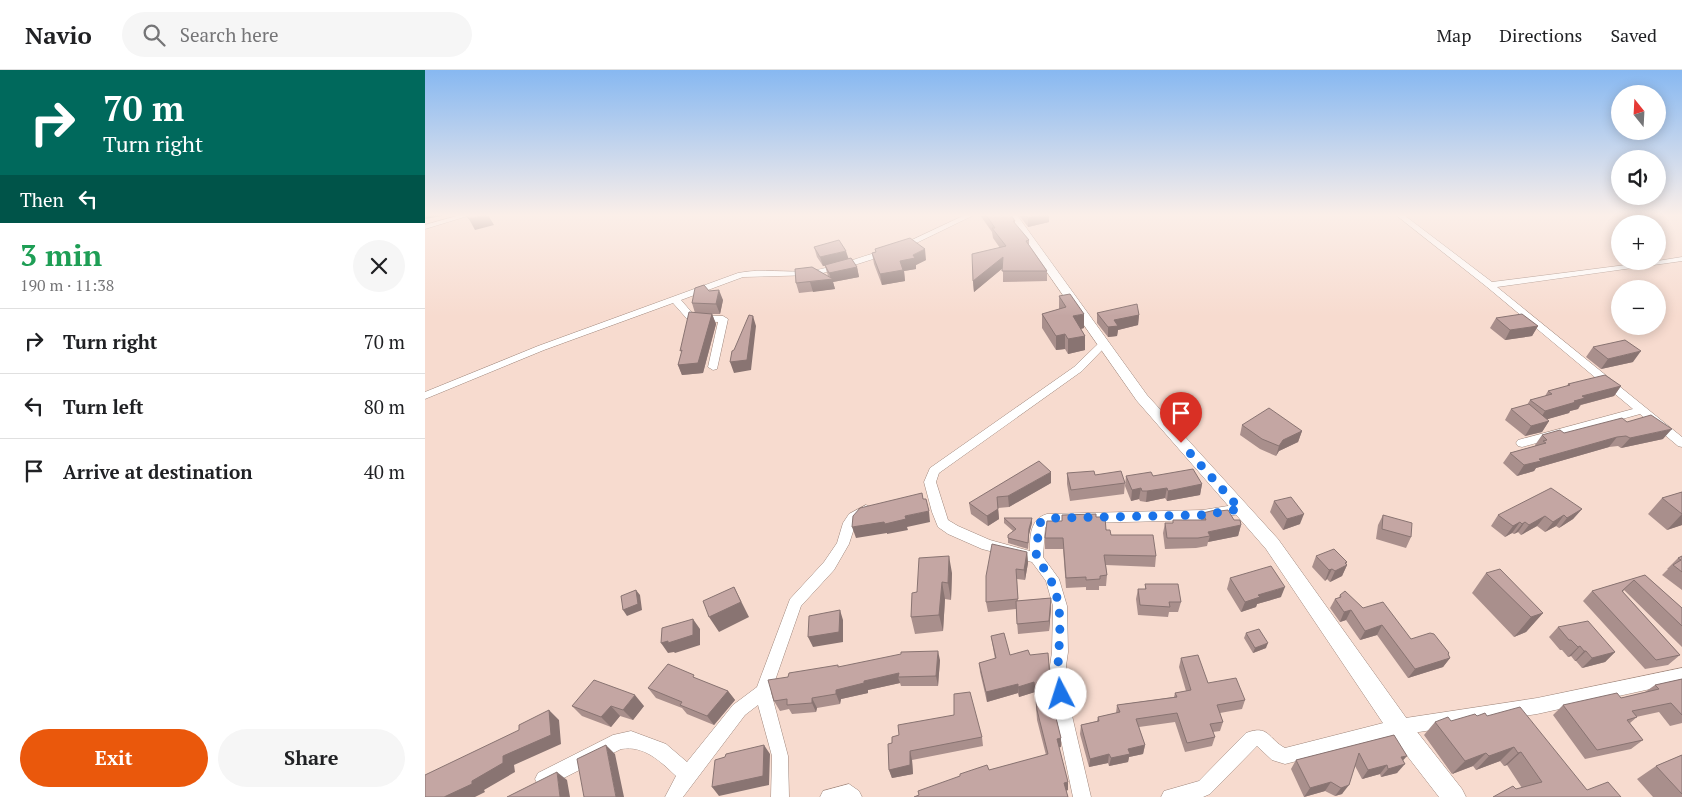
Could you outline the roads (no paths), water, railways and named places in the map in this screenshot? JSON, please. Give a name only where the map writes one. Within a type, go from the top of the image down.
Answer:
[{"type":"street","points":[[425,396],[541,348],[749,273],[804,274],[829,270],[896,249]]},
{"type":"street","points":[[1036,249],[1142,398],[1271,544],[1399,727],[1454,797]]},
{"type":"street","points":[[1444,249],[1682,443]]},
{"type":"street","points":[[1490,285],[1682,259]]},
{"type":"street","points":[[676,300],[691,318],[723,319],[713,367]]},
{"type":"street","points":[[1082,797],[1061,707],[1058,666],[1060,652],[1060,606],[1052,578],[1036,558],[987,545],[953,530],[940,518],[928,496],[934,471],[1078,369],[1103,343]]},
{"type":"street","points":[[1522,444],[1642,410]]},
{"type":"street","points":[[674,797],[678,788],[739,710],[763,692],[795,603],[803,591],[827,568],[846,536],[848,524],[852,518],[858,513],[876,508]]},
{"type":"street","points":[[1036,558],[1038,527],[1042,521],[1047,519],[1203,515],[1240,509]]},
{"type":"street","points":[[1171,797],[1204,788],[1252,739],[1260,737],[1278,754],[1285,756],[1399,727],[1537,706],[1682,676]]},
{"type":"street","points":[[763,692],[779,756],[780,797]]},
{"type":"street","points":[[526,788],[619,741],[631,739],[660,750],[688,775]]},
{"type":"street","points":[[829,797],[849,793],[853,797]]}]
